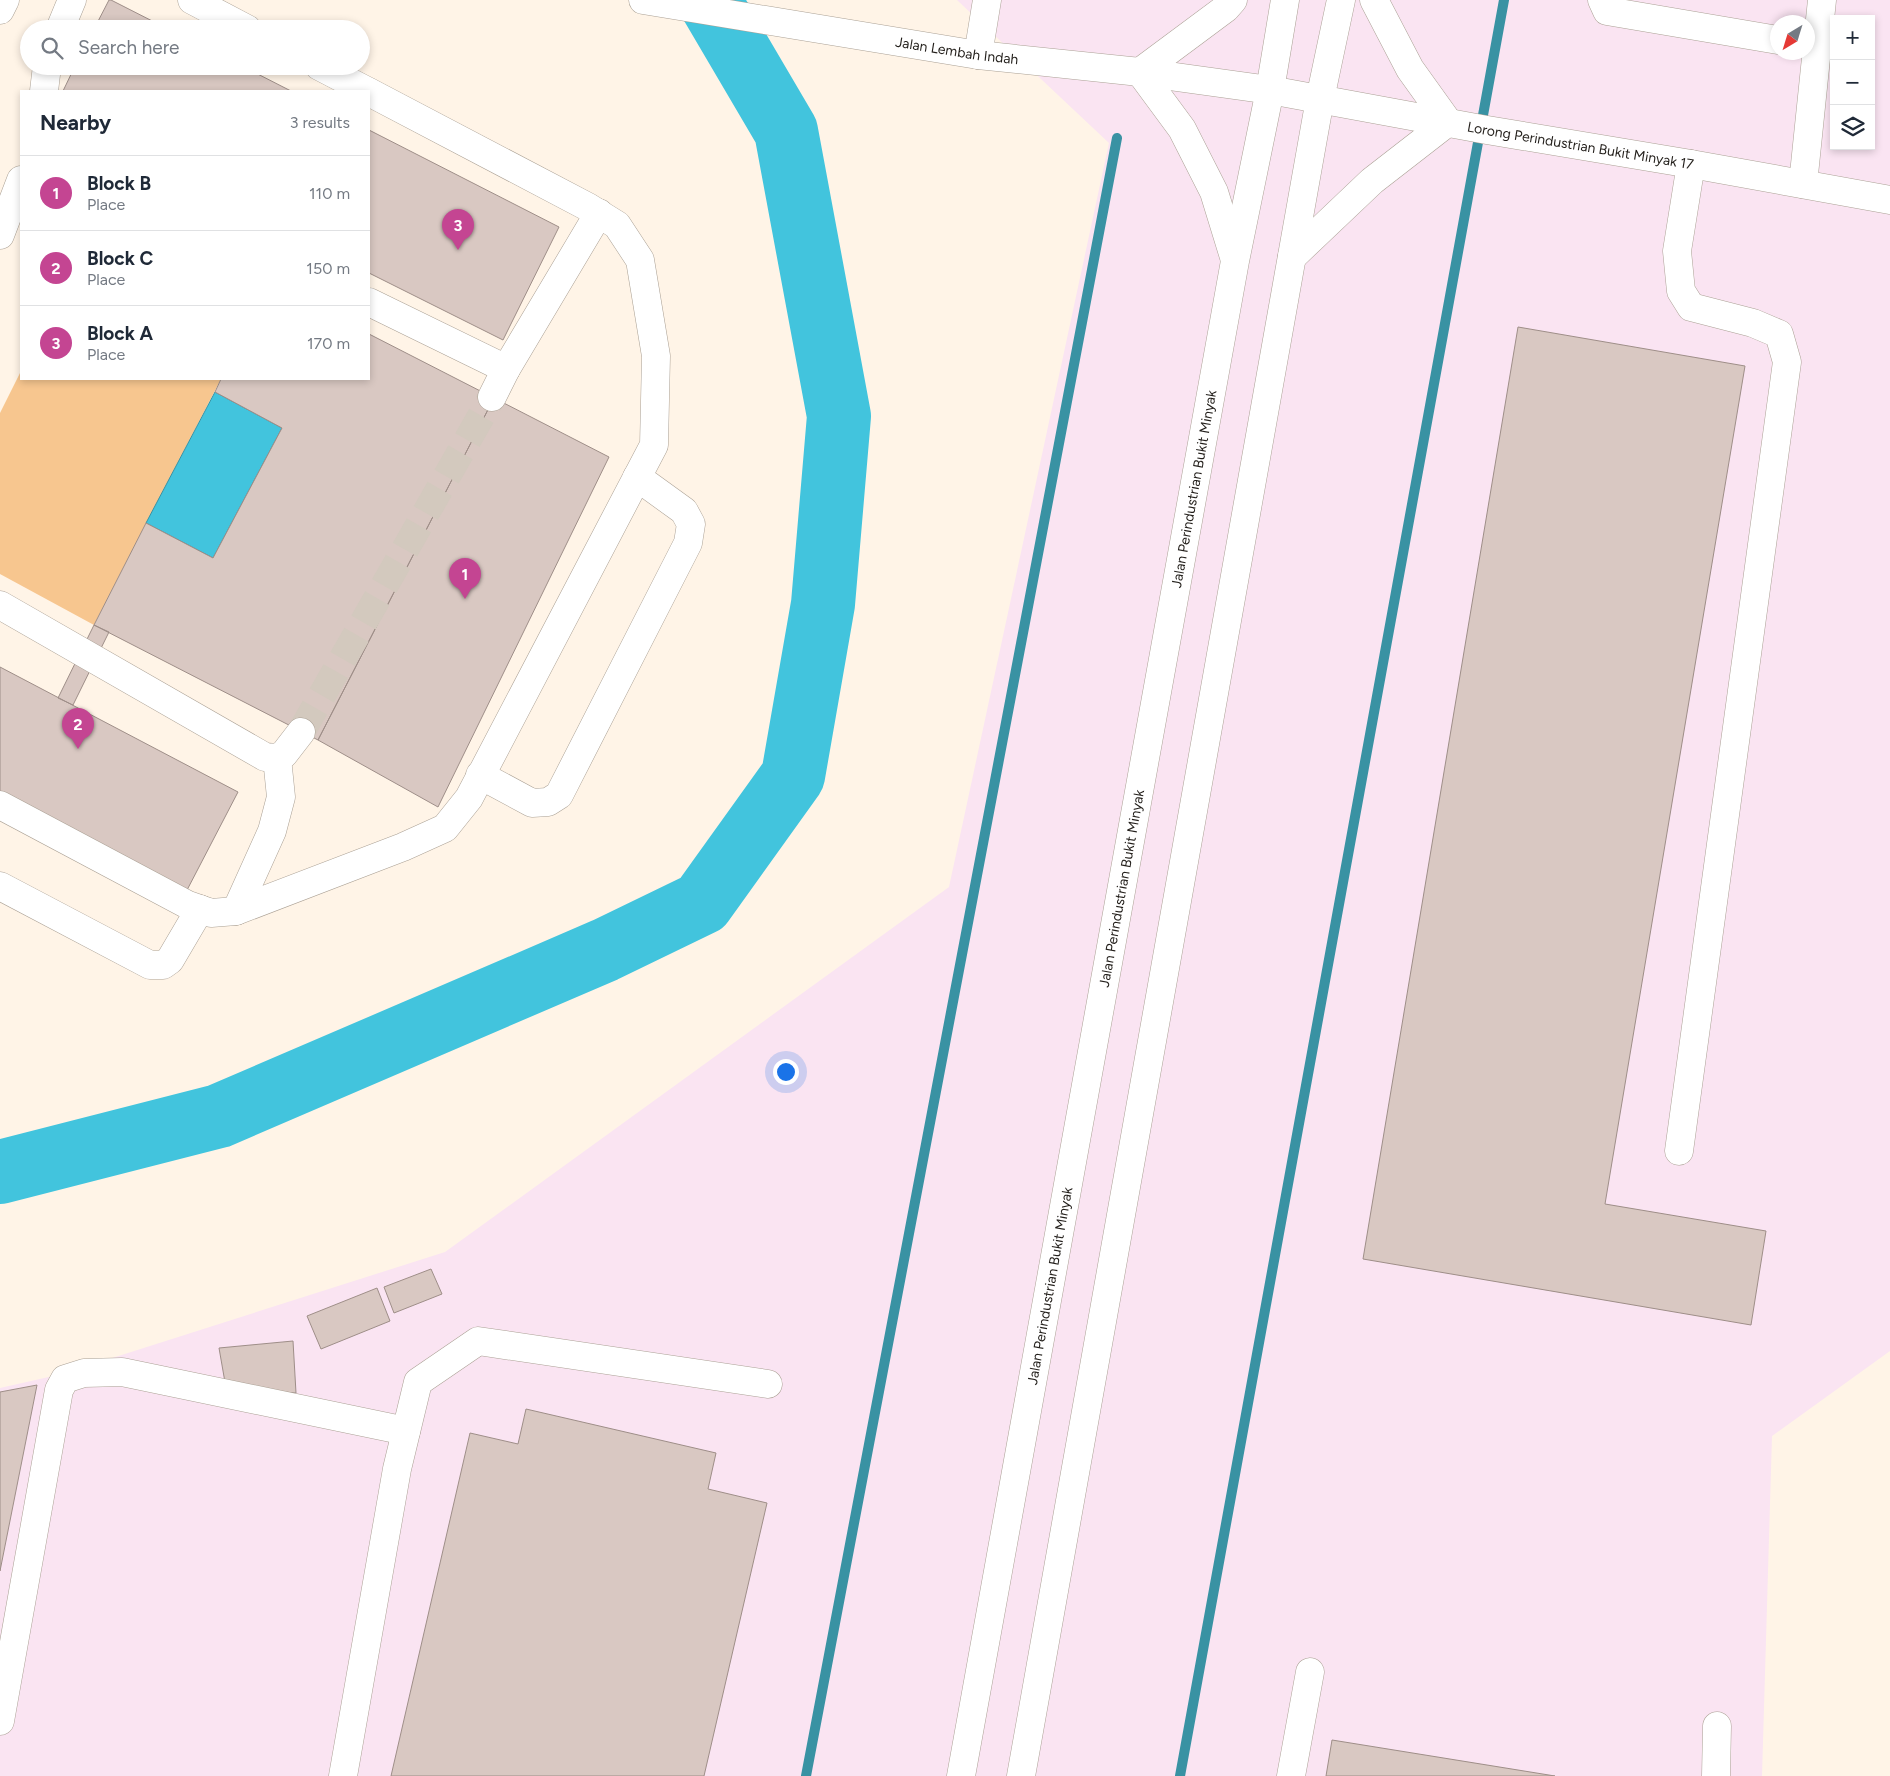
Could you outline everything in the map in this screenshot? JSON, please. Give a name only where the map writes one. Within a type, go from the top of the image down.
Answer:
[{"type":"main road","points":[[0,10],[5,0]]},
{"type":"main road","points":[[64,20],[72,0]]},
{"type":"main road","points":[[192,0],[230,20]]},
{"type":"main road","name":"Jalan Lembah Indah","points":[[643,0],[978,54],[1140,72],[1270,90]]},
{"type":"main road","points":[[978,54],[987,0]]},
{"type":"main road","points":[[1233,0],[1226,8],[1140,72],[1182,129],[1206,176],[1214,192],[1235,261]]},
{"type":"main road","name":"Jalan Perindustrian Bukit Minyak","points":[[961,1776],[1235,261],[1270,90],[1286,0]]},
{"type":"main road","points":[[1021,1776],[1320,99],[1341,0]]},
{"type":"main road","points":[[1292,257],[1372,181],[1448,122],[1410,69],[1374,0]]},
{"type":"main road","points":[[1602,0],[1607,11],[1770,39]]},
{"type":"main road","points":[[1815,32],[1822,0]]},
{"type":"main road","points":[[1803,184],[1811,60]]},
{"type":"main road","points":[[44,90],[46,75]]},
{"type":"main road","points":[[336,75],[364,90]]},
{"type":"main road","name":"Lorong Perindustrian Bukit Minyak 17","points":[[1270,90],[1481,129],[1890,200]]},
{"type":"main road","points":[[0,805],[188,905],[211,913],[236,911],[403,847],[445,828],[469,798],[637,477],[654,444],[656,356],[640,260],[617,224],[370,93]]},
{"type":"main road","points":[[1679,1152],[1787,362],[1780,334],[1753,323],[1691,307],[1681,291],[1677,251],[1691,164]]},
{"type":"main road","points":[[0,235],[20,183]]},
{"type":"main road","points":[[492,398],[506,369],[599,213]]},
{"type":"main road","points":[[370,302],[506,369]]},
{"type":"main road","points":[[480,775],[532,803],[548,802],[559,795],[688,544],[691,524],[684,512],[637,477]]},
{"type":"main road","points":[[0,605],[265,757],[277,758],[284,754],[301,732]]},
{"type":"main road","points":[[236,911],[272,831],[282,797],[277,758]]},
{"type":"main road","points":[[0,886],[150,964],[163,965],[170,960],[200,909]]},
{"type":"main road","points":[[343,1776],[396,1469],[418,1382],[478,1341],[768,1384]]},
{"type":"main road","points":[[0,1721],[58,1390],[65,1378],[84,1373],[122,1372],[406,1432]]},
{"type":"main road","points":[[1291,1776],[1310,1672]]},
{"type":"main road","points":[[1716,1776],[1717,1726]]},
{"type":"shaded area","points":[[957,0],[1890,0],[1890,1351],[1772,1436],[1762,1776],[0,1776],[0,1388],[62,1374],[445,1252],[949,887],[1109,143]]},
{"type":"shaded area","points":[[20,373],[20,380],[220,380],[94,625],[0,574],[0,413]]},
{"type":"water","points":[[215,392],[282,428],[213,558],[146,523]]},
{"type":"building","points":[[109,0],[111,0],[150,20],[99,20]]},
{"type":"building","points":[[71,75],[260,75],[289,90],[63,90]]},
{"type":"building","points":[[370,131],[559,227],[503,340],[370,274]]},
{"type":"building","points":[[1518,327],[1745,366],[1605,1204],[1766,1231],[1751,1325],[1363,1259]]},
{"type":"building","points":[[370,335],[494,398],[318,740],[94,625],[146,523],[213,558],[282,428],[215,392],[221,380],[370,380]]},
{"type":"building","points":[[494,398],[609,457],[438,807],[318,740]]},
{"type":"building","points":[[94,625],[109,632],[73,705],[58,698]]},
{"type":"building","points":[[0,667],[238,792],[186,892],[0,794]]},
{"type":"building","points":[[431,1269],[442,1294],[394,1313],[384,1287]]},
{"type":"building","points":[[377,1288],[390,1321],[321,1349],[307,1316]]},
{"type":"building","points":[[293,1341],[296,1393],[226,1388],[219,1348]]},
{"type":"building","points":[[37,1385],[0,1571],[0,1392]]},
{"type":"building","points":[[526,1409],[716,1453],[708,1489],[767,1503],[704,1776],[391,1776],[470,1433],[518,1444]]},
{"type":"building","points":[[1332,1740],[1555,1776],[1326,1776]]},
{"type":"waterway","points":[[0,1172],[219,1116],[605,950],[702,903],[793,776],[823,604],[839,416],[786,131],[709,0]]},
{"type":"waterway","points":[[1180,1776],[1504,0]]},
{"type":"waterway","points":[[806,1776],[1117,138]]},
{"type":"tunnel","points":[[301,732],[492,397]]},
{"type":"place","name":"Block A","points":[[458,250]]},
{"type":"place","name":"Block B","points":[[465,599]]},
{"type":"place","name":"Block C","points":[[78,749]]}]
